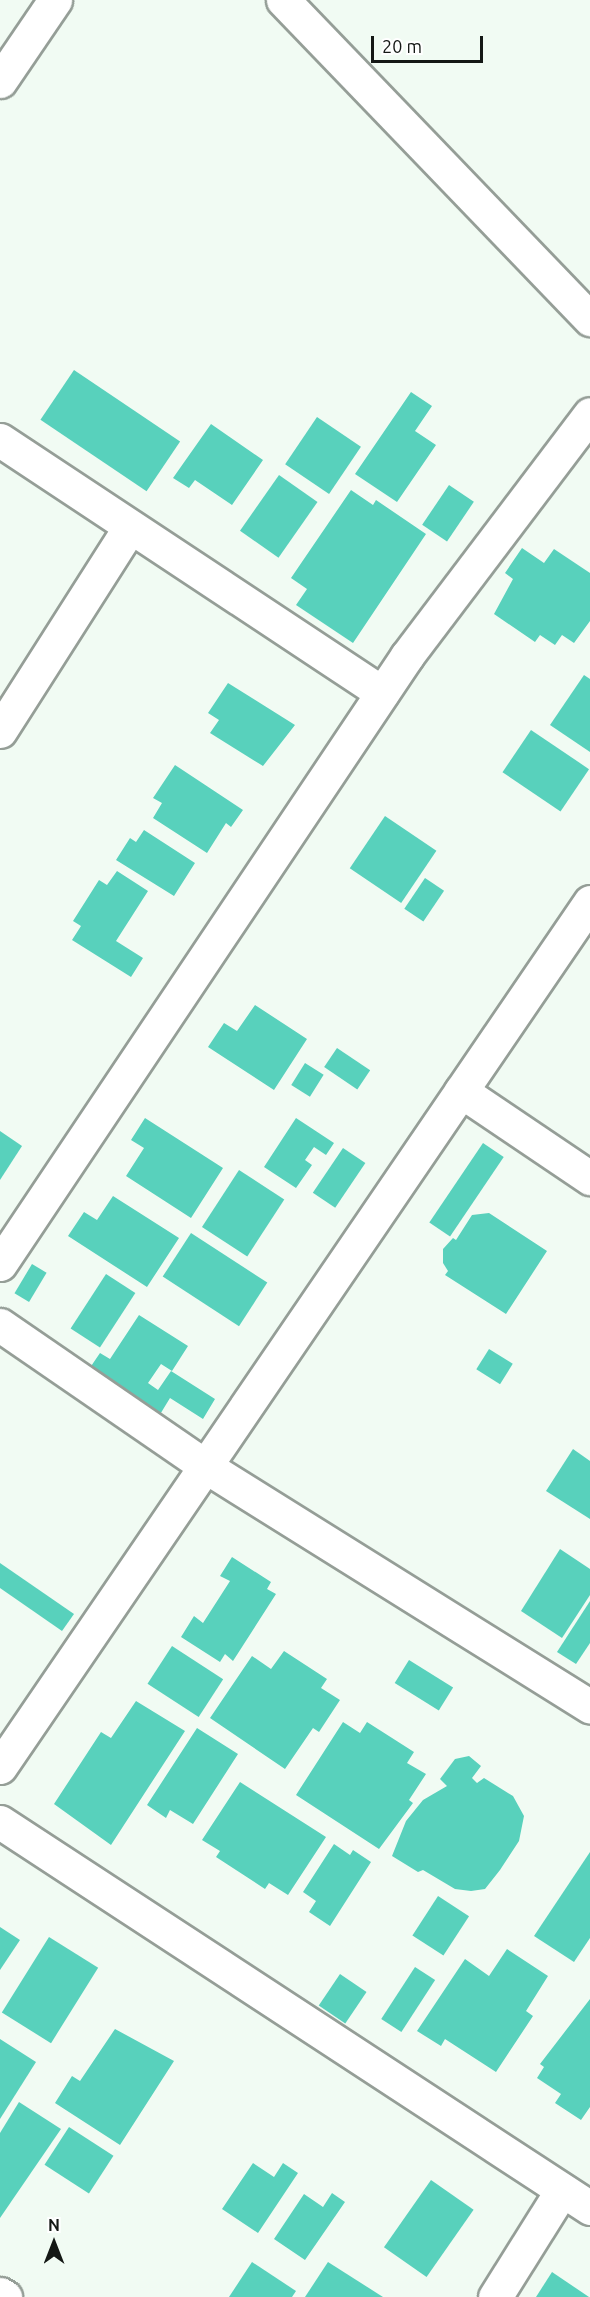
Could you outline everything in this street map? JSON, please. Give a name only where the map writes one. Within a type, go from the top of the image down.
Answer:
[{"type":"street","points":[[0,81],[55,0]]},
{"type":"street","points":[[283,0],[590,319]]},
{"type":"street","points":[[0,1264],[382,693],[590,414]]},
{"type":"street","points":[[0,440],[382,693]]},
{"type":"street","points":[[0,731],[130,526]]},
{"type":"street","points":[[0,1767],[590,902]]},
{"type":"street","points":[[461,1091],[590,1178]]},
{"type":"street","points":[[0,1325],[205,1466],[590,1707]]},
{"type":"street","points":[[0,1822],[590,2208]]},
{"type":"street","points":[[495,2297],[562,2190]]},
{"type":"street","points":[[0,2294],[5,2297]]},
{"type":"building","points":[[74,370],[180,442],[147,491],[40,420]]},
{"type":"building","points":[[411,392],[432,406],[415,431],[436,445],[397,502],[355,474]]},
{"type":"building","points":[[317,417],[361,447],[329,494],[285,464]]},
{"type":"building","points":[[211,424],[263,460],[232,505],[195,480],[189,488],[173,478]]},
{"type":"building","points":[[279,475],[318,502],[278,558],[240,531]]},
{"type":"building","points":[[449,485],[474,502],[447,542],[422,525]]},
{"type":"building","points":[[351,490],[373,505],[376,500],[426,534],[353,643],[296,605],[307,589],[291,578]]},
{"type":"building","points":[[522,548],[544,563],[554,549],[590,573],[590,621],[574,643],[562,635],[555,645],[540,635],[535,642],[494,614],[513,579],[505,573]]},
{"type":"building","points":[[584,675],[590,679],[590,752],[550,725]]},
{"type":"building","points":[[228,683],[295,725],[263,766],[210,733],[219,720],[208,713]]},
{"type":"building","points":[[531,730],[589,769],[561,811],[502,772]]},
{"type":"building","points":[[175,765],[243,810],[231,827],[226,823],[207,853],[153,818],[162,803],[153,798]]},
{"type":"building","points":[[385,816],[436,851],[401,903],[350,868]]},
{"type":"building","points":[[144,830],[195,863],[174,896],[116,860],[130,838],[136,842]]},
{"type":"building","points":[[117,871],[148,891],[116,941],[143,958],[131,977],[72,940],[81,926],[73,921],[99,880],[107,885]]},
{"type":"building","points":[[425,878],[444,891],[423,922],[404,909]]},
{"type":"building","points":[[255,1005],[307,1039],[274,1090],[208,1047],[224,1023],[237,1031]]},
{"type":"building","points":[[337,1048],[370,1070],[357,1089],[324,1067]]},
{"type":"building","points":[[305,1063],[324,1075],[310,1097],[291,1085]]},
{"type":"building","points":[[145,1118],[223,1168],[191,1218],[126,1176],[144,1148],[131,1140]]},
{"type":"building","points":[[296,1118],[334,1143],[326,1155],[314,1147],[305,1160],[312,1165],[296,1188],[264,1167]]},
{"type":"building","points":[[0,1131],[22,1146],[0,1180]]},
{"type":"building","points":[[483,1143],[504,1157],[450,1237],[429,1223]]},
{"type":"building","points":[[343,1148],[365,1163],[335,1208],[313,1193]]},
{"type":"building","points":[[239,1170],[284,1199],[247,1256],[202,1227]]},
{"type":"building","points":[[113,1196],[179,1238],[147,1287],[68,1236],[84,1212],[97,1220]]},
{"type":"building","points":[[489,1213],[547,1251],[506,1314],[445,1275],[448,1271],[443,1263],[443,1249],[453,1238],[456,1240],[472,1215]]},
{"type":"building","points":[[191,1233],[267,1283],[239,1326],[163,1277]]},
{"type":"building","points":[[32,1264],[47,1273],[29,1302],[14,1293]]},
{"type":"building","points":[[106,1274],[135,1293],[100,1348],[71,1329]]},
{"type":"building","points":[[139,1315],[188,1346],[172,1371],[161,1364],[148,1383],[158,1390],[171,1371],[215,1399],[203,1419],[170,1398],[156,1421],[85,1375],[100,1353],[110,1359]]},
{"type":"building","points":[[489,1349],[513,1364],[500,1384],[476,1369]]},
{"type":"building","points":[[573,1449],[590,1461],[590,1519],[546,1491]]},
{"type":"building","points":[[560,1549],[590,1569],[590,1595],[562,1638],[521,1611]]},
{"type":"building","points":[[232,1557],[271,1582],[267,1589],[276,1594],[233,1661],[225,1654],[220,1662],[181,1637],[194,1616],[203,1623],[230,1581],[220,1576]]},
{"type":"building","points":[[0,1563],[74,1614],[62,1631],[0,1588]]},
{"type":"building","points":[[590,1601],[590,1643],[576,1664],[557,1652]]},
{"type":"building","points":[[172,1646],[223,1679],[199,1717],[147,1684]]},
{"type":"building","points":[[284,1651],[327,1679],[321,1688],[340,1700],[319,1732],[313,1728],[285,1769],[210,1718],[252,1656],[271,1669]]},
{"type":"building","points":[[409,1660],[453,1688],[439,1710],[395,1683]]},
{"type":"building","points":[[136,1701],[185,1731],[111,1845],[54,1804],[101,1732],[111,1738]]},
{"type":"building","points":[[343,1722],[360,1733],[367,1722],[414,1752],[407,1763],[426,1774],[409,1800],[413,1803],[379,1849],[296,1795]]},
{"type":"building","points":[[197,1728],[238,1754],[193,1824],[170,1810],[166,1818],[147,1805]]},
{"type":"building","points":[[469,1756],[481,1766],[472,1778],[477,1783],[484,1778],[513,1796],[524,1816],[519,1841],[500,1870],[485,1889],[471,1891],[455,1889],[423,1870],[418,1872],[392,1856],[406,1821],[423,1800],[447,1786],[440,1779],[455,1759]]},
{"type":"building","points":[[240,1782],[326,1837],[288,1895],[269,1883],[265,1889],[216,1857],[220,1851],[202,1840]]},
{"type":"building","points":[[334,1844],[350,1855],[353,1850],[371,1862],[330,1926],[309,1912],[316,1901],[303,1892]]},
{"type":"building","points":[[590,1852],[590,1938],[574,1962],[534,1936]]},
{"type":"building","points":[[438,1896],[469,1916],[443,1956],[412,1935]]},
{"type":"building","points":[[0,1927],[20,1940],[0,1970]]},
{"type":"building","points":[[49,1937],[98,1968],[51,2043],[2,2012]]},
{"type":"building","points":[[507,1949],[548,1976],[526,2011],[533,2016],[496,2072],[445,2039],[441,2046],[417,2031],[465,1959],[489,1976]]},
{"type":"building","points":[[415,1967],[435,1980],[401,2032],[381,2019]]},
{"type":"building","points":[[340,1974],[367,1992],[345,2023],[319,2006]]},
{"type":"building","points":[[590,1999],[590,2107],[581,2120],[555,2103],[561,2094],[537,2078],[544,2067],[540,2064]]},
{"type":"building","points":[[115,2029],[174,2061],[120,2145],[55,2103],[72,2076],[80,2081]]},
{"type":"building","points":[[0,2039],[36,2062],[0,2119]]},
{"type":"building","points":[[19,2102],[61,2129],[0,2218],[0,2133]]},
{"type":"building","points":[[69,2127],[113,2156],[89,2194],[44,2165]]},
{"type":"building","points":[[253,2163],[274,2177],[283,2163],[298,2173],[258,2233],[222,2209]]},
{"type":"building","points":[[431,2180],[474,2210],[427,2277],[384,2247]]},
{"type":"building","points":[[332,2193],[345,2202],[305,2260],[274,2239],[304,2194],[323,2207]]},
{"type":"building","points":[[252,2262],[296,2291],[292,2297],[229,2297]]},
{"type":"building","points":[[328,2262],[383,2297],[305,2297]]},
{"type":"building","points":[[552,2272],[589,2297],[536,2297]]}]
